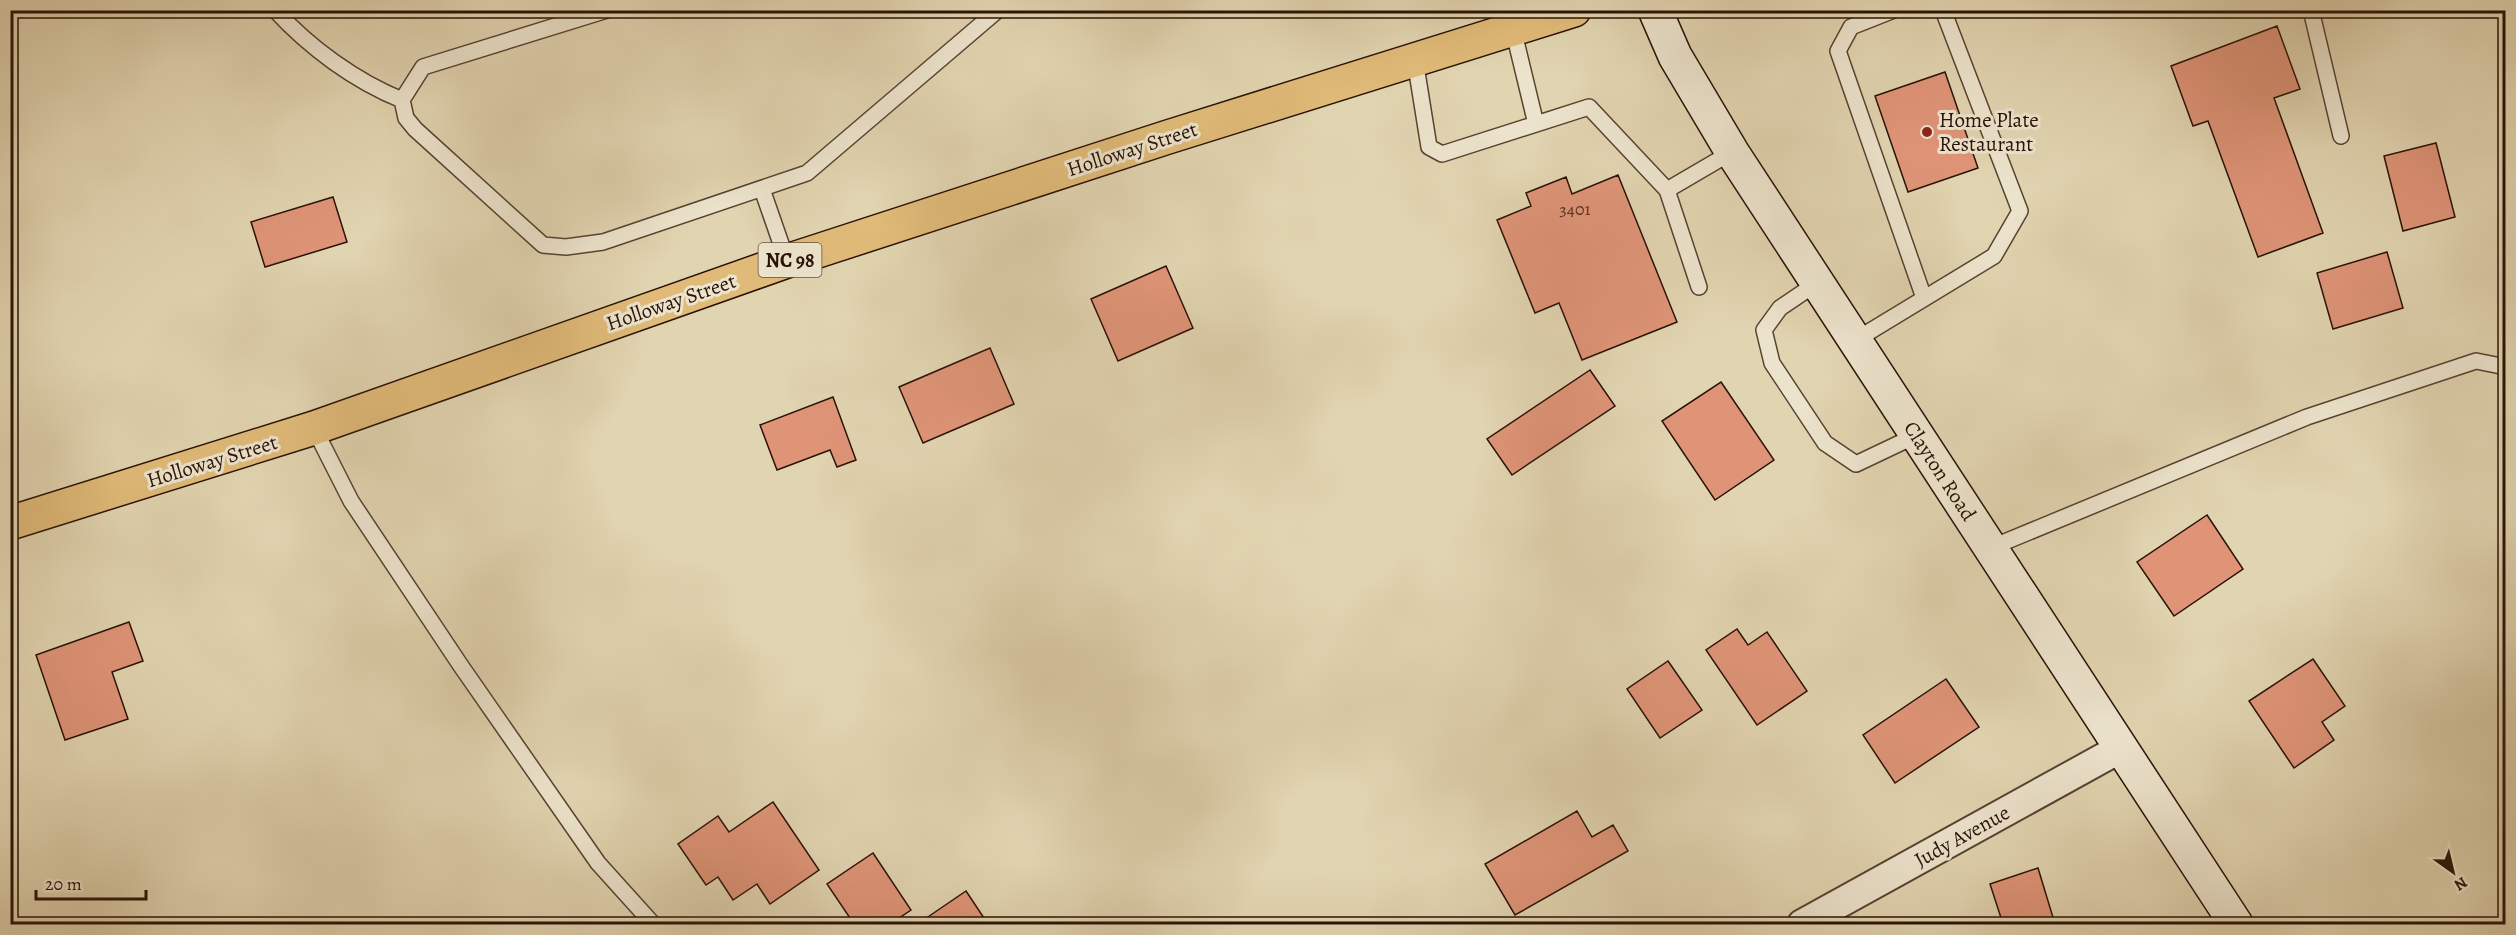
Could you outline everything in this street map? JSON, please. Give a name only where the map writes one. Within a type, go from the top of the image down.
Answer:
[{"type":"highway","name":"Holloway Street","points":[[10,524],[314,428],[787,261],[1574,10]]},
{"type":"street","name":"Clayton Road","points":[[1655,10],[1674,56],[1732,152],[2236,924]]},
{"type":"street","name":"Judy Avenue","points":[[1802,924],[2121,748]]},
{"type":"lane","points":[[274,10],[293,30],[371,87],[402,100]]},
{"type":"lane","points":[[608,10],[423,67],[402,100],[406,118],[415,129],[543,245],[566,248],[603,242],[807,173],[998,10]]},
{"type":"lane","points":[[1894,10],[1851,27],[1838,51],[1924,298]]},
{"type":"lane","points":[[1854,341],[1994,256],[2020,211],[1943,10]]},
{"type":"lane","points":[[2311,10],[2341,136]]},
{"type":"lane","points":[[1513,30],[1536,124]]},
{"type":"lane","points":[[1415,60],[1429,147],[1442,154],[1589,107],[1667,190],[1699,287]]},
{"type":"lane","points":[[1667,190],[1732,152]]},
{"type":"lane","points":[[762,189],[787,261]]},
{"type":"lane","points":[[1817,283],[1780,308],[1764,330],[1772,363],[1825,443],[1856,464],[1917,435]]},
{"type":"lane","points":[[1990,548],[2307,417],[2476,361],[2505,367]]},
{"type":"lane","points":[[314,428],[351,501],[461,666],[598,863],[653,924]]},
{"type":"building","points":[[2277,26],[2300,89],[2274,98],[2323,233],[2258,257],[2208,121],[2193,126],[2171,66]]},
{"type":"building","name":"Home Plate Restaurant","points":[[1945,72],[1978,168],[1908,192],[1875,96]]},
{"type":"building","points":[[2436,143],[2455,217],[2403,231],[2384,156]]},
{"type":"building","points":[[1618,175],[1677,322],[1582,360],[1559,303],[1535,313],[1497,220],[1531,206],[1526,193],[1566,177],[1572,194]]},
{"type":"building","points":[[333,197],[347,242],[265,267],[251,222]]},
{"type":"building","points":[[2387,252],[2403,308],[2333,329],[2317,273]]},
{"type":"building","points":[[1166,266],[1193,328],[1118,361],[1091,299]]},
{"type":"building","points":[[990,348],[1014,404],[923,443],[899,387]]},
{"type":"building","points":[[1590,370],[1615,406],[1512,475],[1487,439]]},
{"type":"building","points":[[1721,382],[1774,460],[1715,500],[1662,421]]},
{"type":"building","points":[[833,397],[856,460],[837,467],[830,450],[777,470],[760,425]]},
{"type":"building","points":[[2207,515],[2243,569],[2174,616],[2137,562]]},
{"type":"building","points":[[129,622],[143,661],[112,672],[128,719],[65,740],[36,655]]},
{"type":"building","points":[[1737,629],[1748,645],[1767,632],[1807,691],[1757,725],[1706,650]]},
{"type":"building","points":[[2313,659],[2345,706],[2322,722],[2334,740],[2294,768],[2249,701]]},
{"type":"building","points":[[1668,661],[1702,710],[1660,738],[1627,689]]},
{"type":"building","points":[[1946,679],[1979,727],[1895,783],[1863,735]]},
{"type":"building","points":[[773,802],[819,870],[770,904],[757,884],[733,900],[718,877],[706,885],[678,844],[718,816],[729,832]]},
{"type":"building","points":[[1577,811],[1592,837],[1613,825],[1628,851],[1515,915],[1485,864]]},
{"type":"building","points":[[873,853],[911,910],[890,924],[854,924],[827,884]]},
{"type":"building","points":[[2038,868],[2055,924],[2003,924],[1990,884]]},
{"type":"building","points":[[966,891],[988,924],[919,923]]},
{"type":"place","name":"Home Plate Restaurant","points":[[1927,132]]}]
